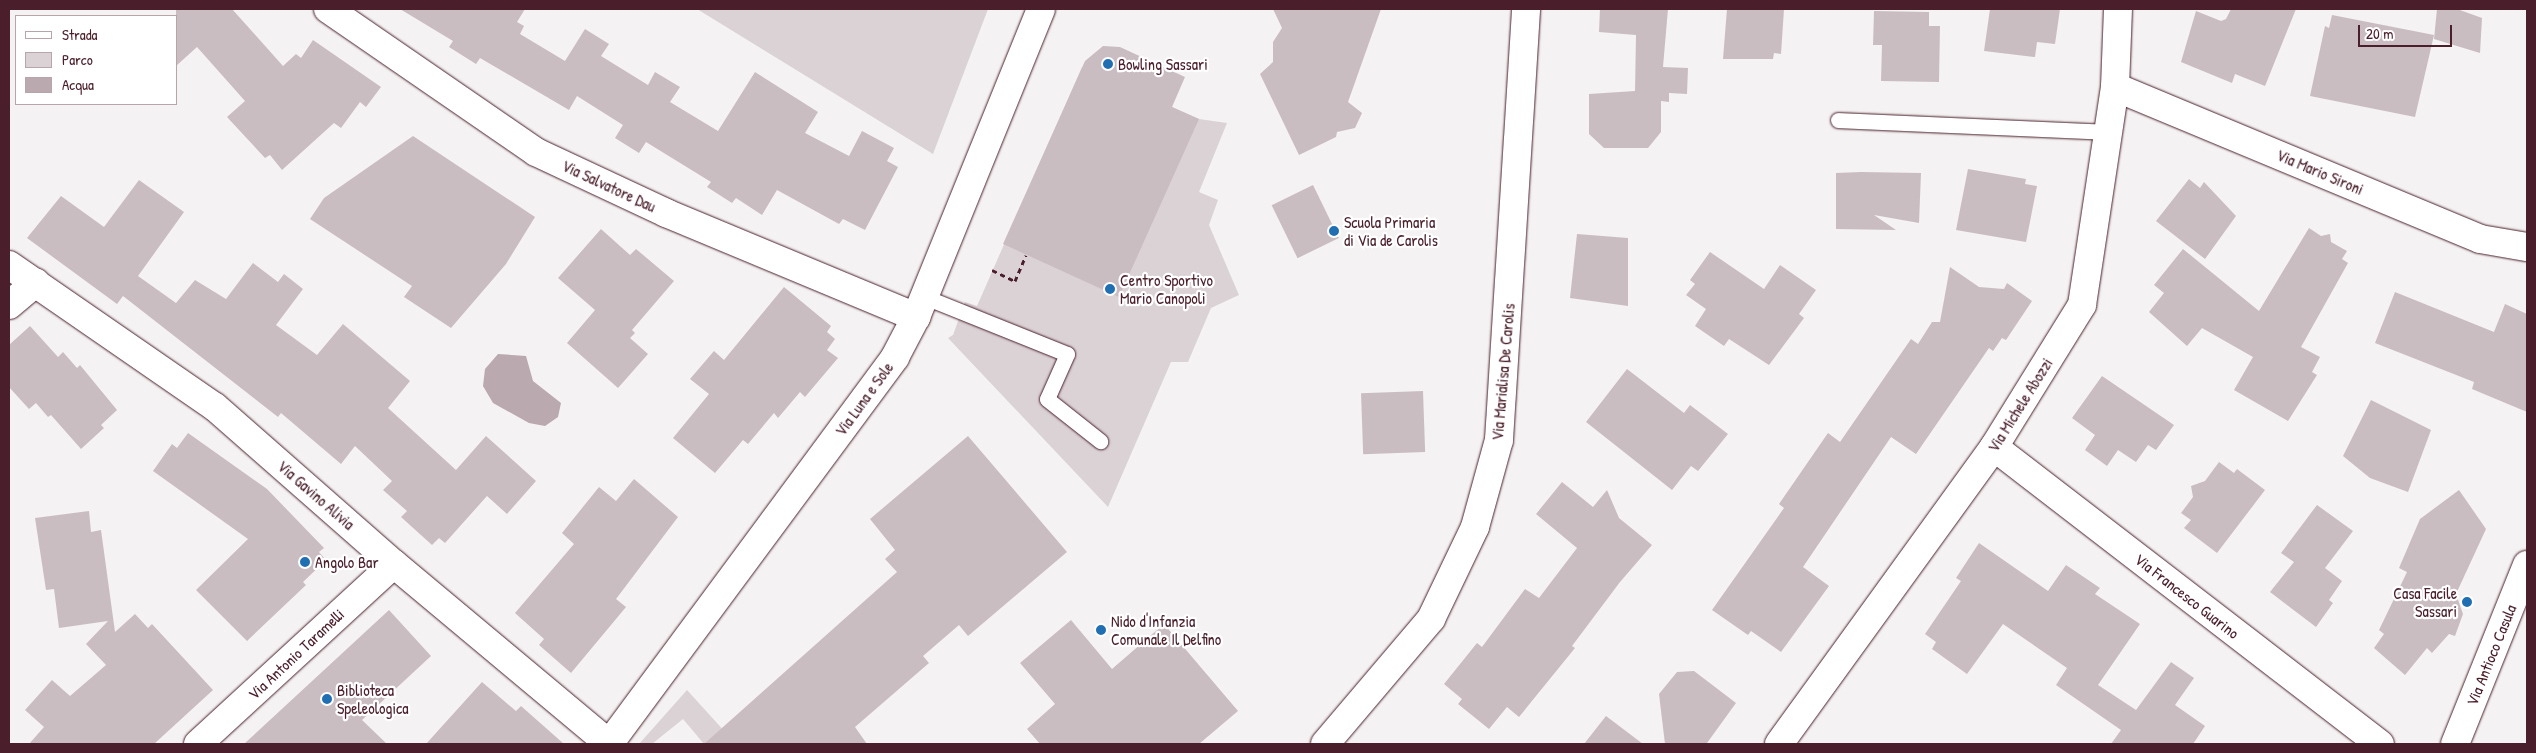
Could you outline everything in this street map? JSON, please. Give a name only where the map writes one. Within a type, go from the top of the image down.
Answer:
[{"type":"street","name":"Via Salvatore Dau","points":[[328,9],[536,152],[666,213],[921,307]]},
{"type":"street","name":"Via Luna e Sole","points":[[609,744],[895,357],[921,307],[1040,9]]},
{"type":"street","name":"Via Marialisa De Carolis","points":[[1325,744],[1431,619],[1480,510],[1499,440],[1526,9]]},
{"type":"street","name":"Via Michele Abozzi","points":[[1779,744],[1994,447],[2082,305],[2115,88],[2118,9]]},
{"type":"street","name":"Via Mario Sironi","points":[[2115,88],[2480,239],[2527,248]]},
{"type":"street","name":"Via Gavino Alivia","points":[[9,265],[215,407],[394,564],[609,744]]},
{"type":"street","points":[[9,305],[36,282]]},
{"type":"street","name":"Via Francesco Guarino","points":[[1994,447],[2380,744]]},
{"type":"street","name":"Via Antonio Taramelli","points":[[198,744],[394,564]]},
{"type":"street","name":"Via Antioco Casula","points":[[2455,744],[2527,565]]},
{"type":"lane","points":[[1838,120],[2109,132]]},
{"type":"lane","points":[[921,307],[1067,354],[1048,399],[1100,441]]},
{"type":"path","points":[[992,270],[1015,281],[1026,255]]},
{"type":"green space","points":[[697,9],[988,9],[933,154]]},
{"type":"green space","name":"Centro Sportivo Mario Canopoli","points":[[1082,67],[1199,119],[1227,123],[1199,192],[1218,200],[1209,225],[1239,295],[1211,308],[1188,362],[1171,362],[1108,507],[948,338],[953,335],[965,302],[977,306]]},
{"type":"green space","points":[[687,690],[736,744],[704,744],[683,719],[652,744],[639,744]]},
{"type":"water","points":[[498,354],[526,356],[533,381],[561,403],[558,417],[545,426],[529,423],[493,403],[483,386],[485,369]]},
{"type":"building","points":[[176,9],[232,9],[283,66],[296,54],[301,58],[313,40],[381,87],[366,107],[360,102],[341,128],[334,123],[282,170],[270,155],[265,158],[227,117],[245,101],[197,47],[178,64],[178,15],[176,15]]},
{"type":"building","points":[[400,9],[525,9],[517,22],[524,26],[520,34],[565,61],[585,29],[609,44],[601,56],[648,85],[655,72],[680,87],[670,102],[718,131],[755,72],[818,112],[805,133],[849,156],[862,131],[894,148],[887,161],[898,167],[865,230],[843,219],[839,224],[777,190],[762,215],[736,198],[732,203],[707,187],[711,182],[646,142],[639,153],[615,138],[623,125],[577,96],[569,110],[480,58],[476,64],[449,47],[453,41]]},
{"type":"building","points":[[1273,9],[1381,9],[1348,102],[1362,113],[1355,128],[1337,132],[1336,137],[1299,155],[1260,74],[1273,62],[1273,42],[1282,28]]},
{"type":"building","points":[[1600,9],[1668,9],[1663,67],[1688,68],[1687,94],[1669,93],[1669,102],[1661,101],[1661,132],[1648,148],[1604,148],[1589,134],[1589,94],[1635,91],[1636,35],[1599,32]]},
{"type":"building","points":[[1727,9],[1784,9],[1781,54],[1774,53],[1773,59],[1723,59]]},
{"type":"building","points":[[1990,9],[2060,9],[2055,44],[2037,42],[2035,57],[1984,51]]},
{"type":"building","points":[[2231,9],[2296,9],[2265,86],[2235,74],[2232,83],[2181,62],[2196,11],[2221,21],[2226,19]]},
{"type":"building","points":[[2437,9],[2457,9],[2482,18],[2480,53],[2434,39]]},
{"type":"building","points":[[1874,11],[1929,12],[1929,26],[1940,26],[1939,82],[1881,81],[1882,45],[1873,45]]},
{"type":"building","points":[[2332,15],[2434,35],[2415,117],[2310,96],[2325,26],[2329,28]]},
{"type":"building","points":[[1103,46],[1120,47],[1185,77],[1172,107],[1199,119],[1119,297],[1003,244],[1085,61]]},
{"type":"building","points":[[413,136],[535,217],[506,264],[451,328],[404,297],[412,286],[310,219],[324,198]]},
{"type":"building","points":[[1968,169],[2026,179],[2025,184],[2037,186],[2026,242],[1956,230]]},
{"type":"building","points":[[1836,173],[1921,173],[1919,223],[1874,215],[1896,230],[1836,229]]},
{"type":"building","points":[[2189,179],[2200,188],[2204,182],[2236,216],[2205,259],[2156,221]]},
{"type":"building","points":[[139,180],[184,212],[138,276],[176,303],[195,280],[226,299],[253,263],[278,282],[284,274],[303,289],[276,325],[317,355],[343,324],[410,381],[388,408],[456,470],[486,436],[536,481],[507,514],[487,496],[445,543],[439,538],[432,545],[401,517],[407,511],[383,490],[392,481],[355,446],[341,464],[281,413],[278,417],[123,296],[117,304],[27,238],[61,196],[104,227]]},
{"type":"building","points":[[1313,185],[1339,238],[1298,258],[1272,205]]},
{"type":"building","points":[[2309,228],[2321,236],[2330,234],[2331,242],[2347,251],[2342,259],[2348,263],[2301,347],[2320,357],[2312,372],[2317,375],[2288,421],[2234,390],[2253,357],[2202,328],[2187,346],[2149,312],[2164,293],[2154,285],[2183,249],[2259,311]]},
{"type":"building","points":[[601,229],[630,255],[636,249],[674,281],[632,330],[635,333],[630,338],[648,354],[618,388],[567,343],[595,310],[558,278]]},
{"type":"building","points":[[1577,234],[1628,238],[1628,306],[1570,298]]},
{"type":"building","points":[[1710,252],[1764,289],[1780,265],[1816,290],[1799,314],[1804,318],[1769,365],[1729,339],[1724,346],[1695,326],[1706,309],[1686,295],[1695,284],[1690,280]]},
{"type":"building","points":[[1950,267],[1979,287],[2004,289],[2007,283],[2032,301],[2006,340],[2002,338],[1993,351],[1989,348],[1916,454],[1891,437],[1803,567],[1829,586],[1781,652],[1751,631],[1748,635],[1712,610],[1784,508],[1779,504],[1828,433],[1840,442],[1911,339],[1918,344],[1932,322],[1940,322]]},
{"type":"building","points":[[784,287],[831,326],[827,332],[835,339],[827,350],[838,358],[805,397],[800,392],[778,418],[774,413],[748,444],[743,440],[715,473],[673,438],[709,394],[690,379],[714,351],[724,360]]},
{"type":"building","points":[[2395,292],[2494,332],[2505,304],[2527,314],[2527,412],[2472,389],[2474,382],[2375,343]]},
{"type":"building","points":[[30,326],[58,357],[63,352],[77,368],[80,365],[117,410],[101,425],[104,428],[81,449],[51,415],[48,417],[36,403],[29,409],[9,387],[9,345]]},
{"type":"building","points":[[1627,369],[1684,413],[1690,405],[1728,434],[1698,471],[1691,466],[1672,490],[1586,422]]},
{"type":"building","points":[[2102,376],[2174,425],[2156,450],[2148,445],[2136,462],[2118,450],[2107,466],[2085,450],[2095,435],[2072,418]]},
{"type":"building","points":[[1423,391],[1425,452],[1363,454],[1361,393]]},
{"type":"building","points":[[2371,400],[2431,430],[2408,492],[2370,478],[2343,456]]},
{"type":"building","points":[[188,433],[267,489],[324,548],[319,552],[326,560],[303,582],[306,585],[247,641],[196,590],[248,539],[153,471],[172,444],[177,448]]},
{"type":"building","points":[[968,436],[1067,552],[968,636],[959,625],[923,656],[929,663],[855,727],[867,744],[704,744],[897,572],[885,559],[895,550],[870,519]]},
{"type":"building","points":[[2219,462],[2234,473],[2237,469],[2265,490],[2217,553],[2184,528],[2191,520],[2181,513],[2193,497],[2191,486],[2205,481]]},
{"type":"building","points":[[634,479],[678,517],[616,599],[626,607],[571,673],[539,645],[544,639],[515,613],[574,544],[562,533],[599,487],[616,501]]},
{"type":"building","points":[[1562,482],[1593,507],[1607,490],[1619,518],[1652,545],[1620,582],[1572,646],[1575,648],[1519,717],[1507,707],[1489,729],[1458,704],[1462,699],[1444,684],[1477,643],[1482,647],[1525,589],[1539,598],[1577,548],[1536,514]]},
{"type":"building","points":[[2459,490],[2486,529],[2456,594],[2463,614],[2455,636],[2449,634],[2432,653],[2427,648],[2405,675],[2374,648],[2384,634],[2379,630],[2407,572],[2399,568],[2420,519]]},
{"type":"building","points":[[2317,505],[2353,531],[2325,568],[2342,581],[2329,600],[2333,603],[2316,627],[2270,592],[2294,562],[2281,553]]},
{"type":"building","points":[[89,511],[91,532],[101,530],[115,632],[135,614],[148,628],[152,624],[213,690],[154,744],[29,744],[44,727],[25,710],[52,680],[70,696],[106,665],[86,644],[108,621],[59,628],[54,589],[46,590],[35,518]]},
{"type":"building","points":[[1979,543],[2048,591],[2066,565],[2100,588],[2095,594],[2140,624],[2098,685],[2136,710],[2171,662],[2194,678],[2175,705],[2205,726],[2193,744],[2111,744],[2121,730],[2056,685],[2067,668],[2003,624],[1967,674],[1932,649],[1936,642],[1925,634],[1961,581],[1956,578]]},
{"type":"building","points":[[389,610],[431,656],[362,720],[387,744],[244,744]]},
{"type":"building","points":[[1071,620],[1112,669],[1164,624],[1238,711],[1199,744],[1040,744],[1027,729],[1055,704],[1020,663]]},
{"type":"building","points":[[1694,671],[1736,703],[1707,743],[1665,744],[1659,694],[1677,672]]},
{"type":"building","points":[[482,682],[516,711],[521,706],[564,744],[426,744]]},
{"type":"building","points":[[1606,716],[1643,744],[1584,744]]},
{"type":"place","name":"Bowling Sassari","points":[[1108,64]]},
{"type":"place","name":"Scuola Primaria di Via de Carolis","points":[[1334,231]]},
{"type":"place","name":"Centro Sportivo Mario Canopoli","points":[[1110,289]]},
{"type":"place","name":"Angolo Bar","points":[[305,562]]},
{"type":"place","name":"Casa Facile Sassari","points":[[2467,602]]},
{"type":"place","name":"Nido d'Infanzia Comunale Il Delfino","points":[[1101,630]]},
{"type":"place","name":"Biblioteca Speleologica","points":[[327,699]]}]
